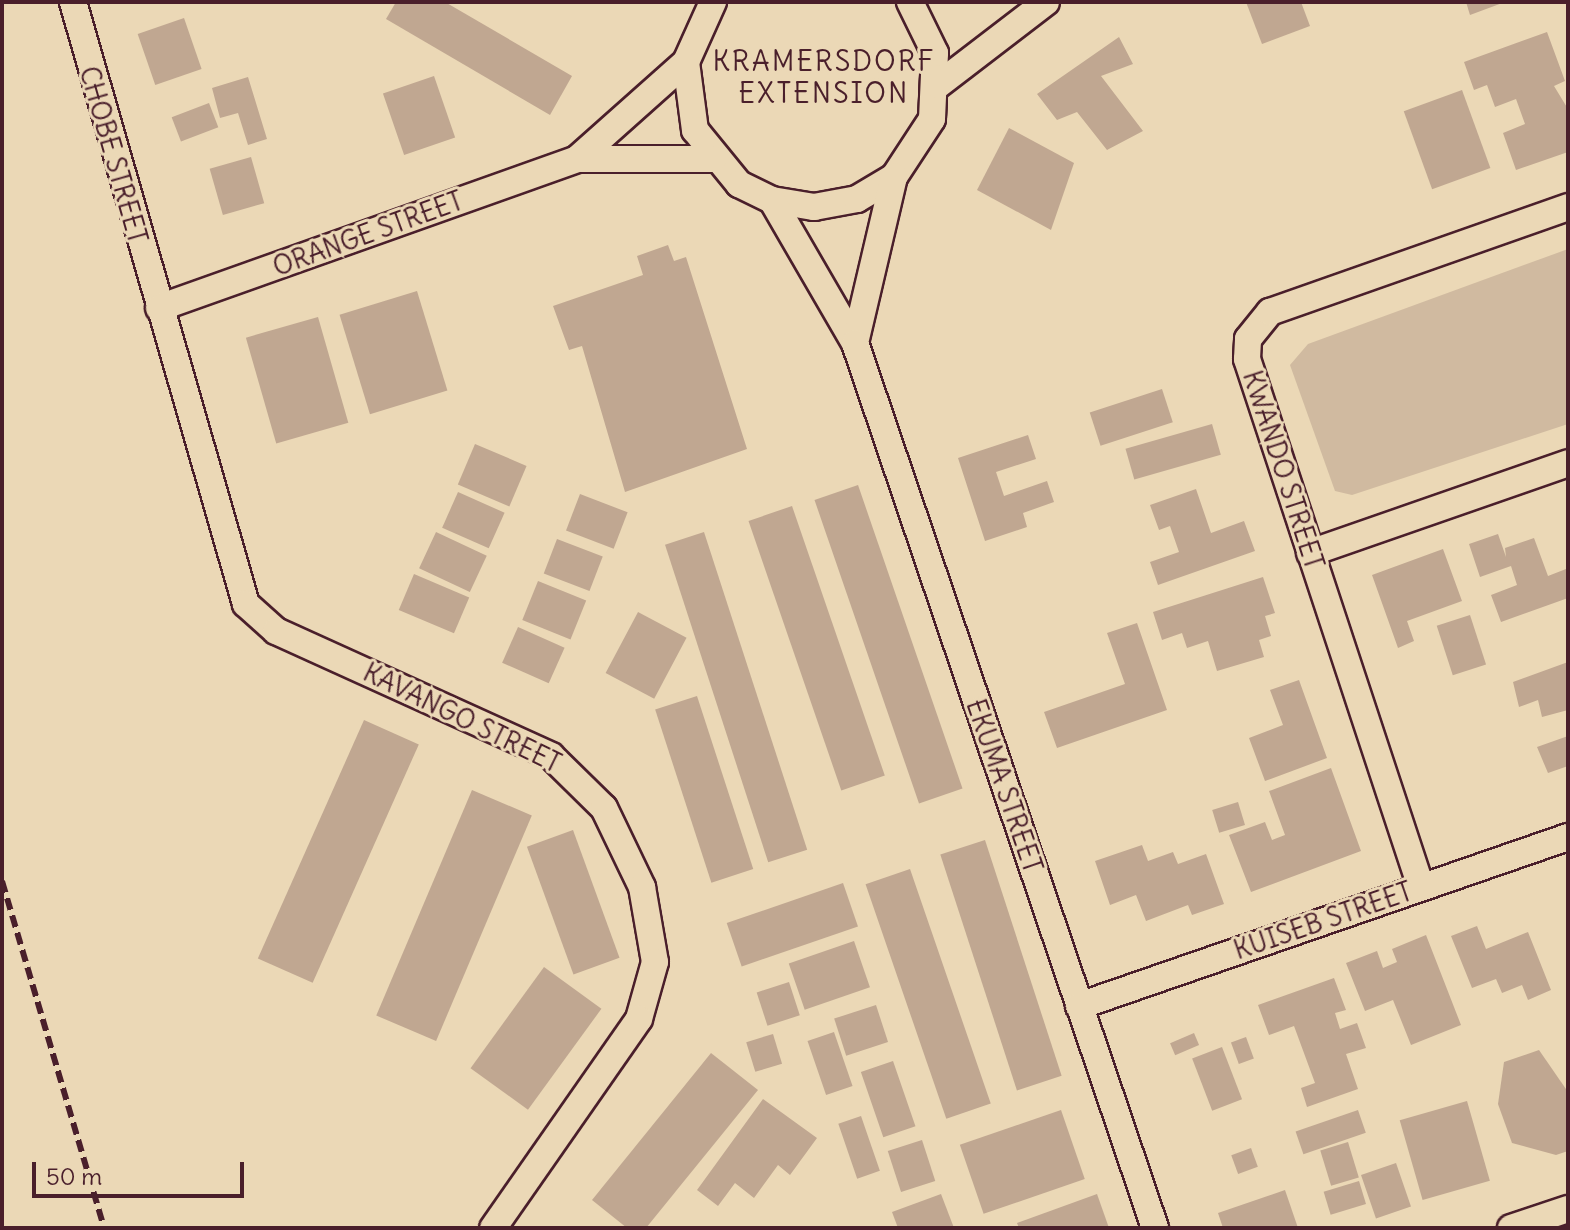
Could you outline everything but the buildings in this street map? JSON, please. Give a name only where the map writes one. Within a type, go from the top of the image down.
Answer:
[{"type":"street","name":"CHOBE STREET","points":[[73,2],[159,308]]},
{"type":"street","points":[[855,343],[894,177],[932,119],[938,85],[935,53],[910,2]]},
{"type":"street","points":[[938,85],[1046,2]]},
{"type":"street","points":[[708,5],[686,62],[689,108],[713,159],[772,200],[814,207],[857,199],[894,177]]},
{"type":"street","name":"ORANGE STREET","points":[[577,159],[686,62]]},
{"type":"street","name":"ORANGE STREET","points":[[159,308],[577,159],[713,159]]},
{"type":"street","name":"EKUMA STREET","points":[[772,200],[855,343],[1155,1228]]},
{"type":"street","name":"KWANDO STREET","points":[[1421,887],[1247,359],[1255,324],[1270,312],[1568,207]]},
{"type":"street","name":"KAVANGO STREET","points":[[159,308],[246,604],[259,620],[551,756],[604,808],[642,887],[655,962],[639,1019],[493,1228]]},
{"type":"street","points":[[1310,553],[1568,463]]},
{"type":"street","name":"KUISEB STREET","points":[[1079,1006],[1568,837]]},
{"type":"street","points":[[1511,1228],[1568,1209]]},
{"type":"shaded area","points":[[1568,249],[1568,424],[1352,495],[1335,491],[1290,365],[1308,344]]},
{"type":"railway","points":[[2,881],[104,1228]]},
{"type":"district","name":"KRAMERSDORF EXTENSION","points":[[824,77]]}]
